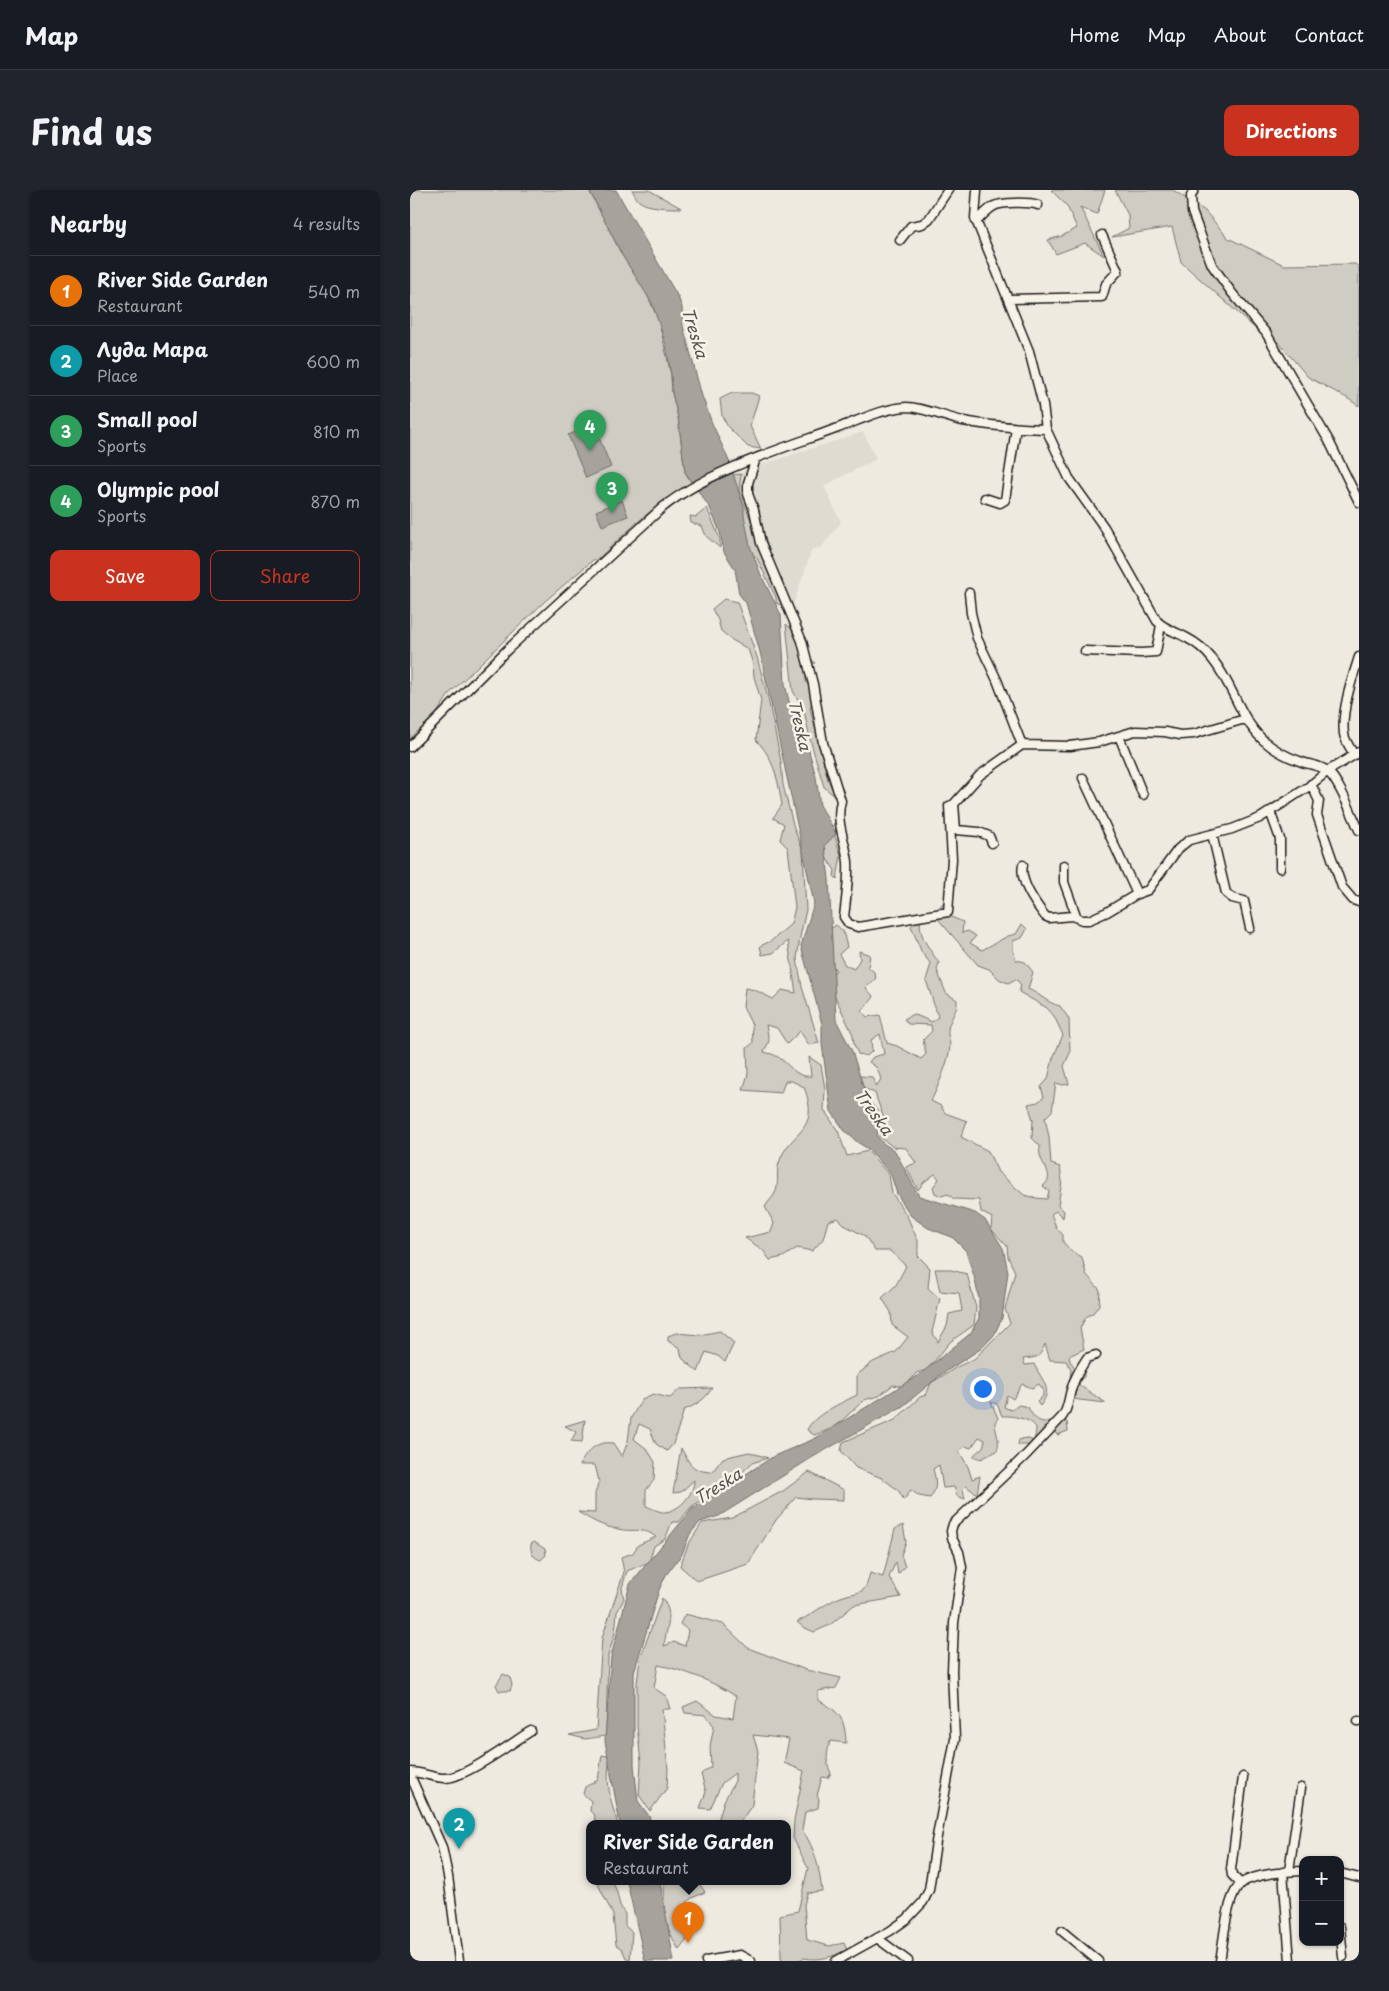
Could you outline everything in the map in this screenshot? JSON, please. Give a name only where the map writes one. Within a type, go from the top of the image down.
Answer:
[{"type":"street","points":[[900,240],[911,226],[922,224],[929,219],[948,190]]},
{"type":"street","points":[[977,190],[976,222],[1030,351],[1044,405],[1046,429],[1069,478],[1104,528],[1154,617],[1161,625],[1190,639],[1211,658],[1224,674],[1245,719],[1276,750],[1290,758],[1321,767],[1328,771],[1359,830]]},
{"type":"street","points":[[1194,190],[1191,196],[1192,212],[1212,264],[1232,293],[1266,333],[1329,441],[1359,502]]},
{"type":"street","points":[[976,222],[997,204],[1029,202],[1038,205]]},
{"type":"street","points":[[1008,299],[1102,297],[1106,284],[1118,271],[1102,234]]},
{"type":"street","points":[[410,748],[537,622],[662,508],[682,493],[756,458],[875,415],[909,407],[963,421],[1016,428],[1046,429]]},
{"type":"street","points":[[985,498],[1000,503],[1005,500],[1016,428]]},
{"type":"street","points":[[756,458],[748,483],[748,494],[754,510],[761,543],[802,641],[813,684],[823,743],[841,801],[840,822],[848,862],[844,917],[849,924],[858,927],[948,912],[952,859],[949,806],[954,804],[980,775],[1022,745],[1070,746],[1099,742],[1135,731],[1165,732],[1180,735],[1194,734],[1245,719]]},
{"type":"street","points":[[969,594],[977,638],[991,666],[1022,745]]},
{"type":"street","points":[[1085,651],[1156,652],[1161,625]]},
{"type":"street","points":[[1023,865],[1021,872],[1024,881],[1045,916],[1049,918],[1072,916],[1089,920],[1148,890],[1178,849],[1189,840],[1260,818],[1356,754],[1344,735],[1345,714],[1351,682],[1359,657]]},
{"type":"street","points":[[1119,736],[1143,795]]},
{"type":"street","points":[[1083,778],[1137,894]]},
{"type":"street","points":[[1311,784],[1319,801],[1317,815],[1342,887],[1353,900],[1359,902]]},
{"type":"street","points":[[954,804],[956,830],[984,834],[989,836],[992,843]]},
{"type":"street","points":[[1270,811],[1280,839],[1280,868]]},
{"type":"street","points":[[1212,834],[1226,893],[1232,898],[1244,901],[1250,928]]},
{"type":"street","points":[[1064,864],[1064,882],[1077,918]]},
{"type":"street","points":[[836,1961],[907,1919],[923,1902],[928,1890],[955,1739],[952,1671],[954,1623],[962,1566],[959,1552],[952,1538],[953,1524],[1026,1455],[1062,1417],[1066,1412],[1075,1378],[1087,1358],[1096,1355]]},
{"type":"street","points":[[459,1961],[448,1876],[442,1847],[410,1774],[423,1772],[441,1777],[452,1777],[496,1754],[531,1731]]},
{"type":"street","points":[[1241,1884],[1232,1875],[1230,1869],[1243,1777]]},
{"type":"street","points":[[1290,1961],[1286,1872],[1301,1788]]},
{"type":"street","points":[[1220,1961],[1231,1901],[1241,1884],[1247,1880],[1299,1870]]},
{"type":"street","points":[[1344,1874],[1359,1878]]},
{"type":"street","points":[[1062,1931],[1098,1961]]},
{"type":"street","points":[[877,1938],[908,1961]]},
{"type":"street","points":[[1342,1946],[1343,1957]]},
{"type":"street","points":[[706,1961],[740,1955],[751,1961]]},
{"type":"shaded area","points":[[410,190],[589,190],[622,255],[646,292],[659,322],[671,375],[672,393],[678,417],[685,472],[692,484],[655,508],[600,557],[593,560],[544,602],[450,693],[429,725],[410,744]]},
{"type":"shaded area","points":[[632,190],[649,190],[681,208],[647,205],[638,200]]},
{"type":"shaded area","points":[[1051,190],[1105,190],[1097,214],[1080,207],[1104,256],[1085,243],[1056,254],[1048,240],[1062,236],[1077,228],[1067,206]]},
{"type":"shaded area","points":[[1115,190],[1173,190],[1205,211],[1228,238],[1284,265],[1355,264],[1359,267],[1359,406],[1308,377],[1280,344],[1257,330],[1181,262],[1172,227],[1112,237],[1129,228],[1128,215]]},
{"type":"shaded area","points":[[732,393],[752,393],[759,396],[750,426],[761,449],[748,447],[728,427],[722,416],[720,399]]},
{"type":"shaded area","points":[[863,432],[876,459],[824,486],[841,522],[821,548],[812,549],[792,608],[785,606],[765,566],[754,528],[739,489],[741,474],[744,470]]},
{"type":"shaded area","points":[[741,474],[739,490],[754,528],[760,552],[779,594],[784,611],[781,605],[776,603],[776,598],[757,558],[748,550],[733,475]]},
{"type":"shaded area","points":[[707,508],[720,539],[720,548],[706,536],[702,526],[691,523],[690,516],[696,517]]},
{"type":"shaded area","points":[[724,599],[737,602],[757,657],[768,698],[781,762],[783,785],[794,828],[803,851],[806,910],[797,959],[802,987],[819,1043],[809,1045],[800,1031],[787,1044],[777,1028],[766,1025],[769,1041],[764,1052],[781,1059],[800,1075],[811,1076],[809,1057],[821,1065],[825,1089],[824,1110],[838,1131],[847,1156],[868,1151],[889,1175],[892,1193],[907,1216],[918,1241],[918,1256],[930,1268],[928,1288],[940,1299],[932,1332],[938,1342],[947,1326],[949,1314],[962,1311],[959,1293],[940,1291],[935,1269],[947,1269],[967,1274],[976,1308],[974,1325],[951,1341],[927,1370],[916,1373],[906,1387],[893,1385],[879,1396],[864,1400],[834,1428],[814,1435],[807,1430],[815,1419],[857,1395],[857,1375],[873,1362],[896,1352],[908,1337],[892,1325],[891,1312],[882,1298],[896,1285],[906,1266],[890,1251],[875,1251],[865,1236],[846,1226],[838,1218],[828,1221],[823,1239],[812,1251],[797,1248],[783,1257],[770,1260],[763,1250],[745,1238],[771,1232],[774,1223],[765,1207],[776,1191],[779,1163],[784,1152],[807,1123],[809,1102],[804,1087],[792,1081],[785,1081],[781,1093],[743,1090],[748,1074],[747,1048],[753,1043],[752,1025],[743,1007],[745,988],[755,990],[773,999],[782,990],[796,993],[788,941],[773,953],[762,955],[760,946],[771,941],[791,924],[795,907],[788,848],[780,840],[784,824],[773,818],[782,805],[779,787],[771,762],[756,740],[761,700],[754,677],[753,664],[748,649],[721,631],[712,609]]},
{"type":"shaded area","points":[[786,624],[815,663],[805,665],[806,681],[814,696],[810,708],[828,780],[837,798],[824,787],[804,710],[793,691]]},
{"type":"shaded area","points":[[834,823],[836,824],[835,837],[841,855],[837,879],[834,876],[835,870],[827,859],[822,847]]},
{"type":"shaded area","points":[[943,903],[951,903],[944,914],[963,922],[962,933],[968,931],[976,936],[970,943],[982,950],[1008,936],[1016,934],[1022,924],[1027,929],[1022,938],[1013,941],[1013,951],[1016,960],[1025,962],[1033,972],[1028,989],[1051,1003],[1060,1006],[1069,1019],[1070,1053],[1064,1066],[1069,1084],[1056,1083],[1052,1111],[1045,1118],[1049,1137],[1051,1164],[1060,1167],[1062,1181],[1058,1205],[1064,1211],[1063,1218],[1056,1211],[1051,1214],[1056,1227],[1063,1235],[1063,1242],[1071,1251],[1082,1257],[1086,1274],[1100,1290],[1099,1305],[1093,1313],[1086,1317],[1080,1328],[1084,1349],[1069,1356],[1076,1369],[1072,1377],[1084,1367],[1084,1377],[1079,1385],[1106,1403],[1068,1397],[1071,1369],[1066,1361],[1050,1360],[1045,1344],[1037,1356],[1023,1359],[1025,1365],[1034,1364],[1043,1380],[1046,1390],[1044,1400],[1040,1406],[1037,1402],[1043,1396],[1043,1389],[1039,1384],[1032,1388],[1022,1384],[1013,1399],[1007,1395],[1004,1407],[1011,1410],[1019,1405],[1028,1407],[1032,1414],[1040,1421],[1067,1422],[1068,1431],[1057,1435],[1053,1429],[1044,1427],[1041,1438],[1030,1445],[1018,1445],[1019,1440],[1025,1438],[1034,1441],[1036,1428],[1031,1422],[1026,1420],[1002,1416],[997,1404],[991,1402],[998,1418],[995,1422],[998,1443],[997,1451],[981,1459],[973,1456],[983,1447],[985,1440],[979,1437],[971,1448],[965,1446],[959,1451],[972,1479],[980,1476],[977,1494],[966,1486],[963,1489],[965,1499],[957,1496],[954,1487],[943,1488],[939,1465],[933,1469],[936,1484],[930,1498],[919,1496],[911,1490],[904,1500],[898,1490],[882,1478],[856,1468],[841,1451],[843,1442],[895,1420],[920,1397],[926,1395],[931,1383],[974,1359],[1010,1323],[1005,1309],[1015,1272],[1008,1257],[1007,1246],[991,1229],[992,1218],[981,1212],[979,1200],[954,1199],[948,1194],[941,1196],[935,1193],[933,1187],[939,1179],[935,1174],[924,1182],[918,1190],[906,1167],[916,1163],[906,1148],[893,1147],[879,1136],[886,1126],[885,1122],[875,1093],[864,1089],[860,1076],[872,1077],[876,1087],[881,1079],[877,1068],[869,1062],[873,1057],[884,1054],[880,1034],[871,1040],[872,1051],[867,1056],[858,1054],[853,1035],[828,981],[836,970],[825,957],[825,933],[836,925],[843,931],[847,947],[839,954],[845,965],[854,969],[860,959],[859,951],[870,955],[868,967],[874,972],[876,978],[866,988],[874,997],[862,1011],[867,1017],[880,1015],[887,1043],[897,1046],[921,1059],[926,1054],[923,1040],[932,1031],[931,1025],[908,1024],[904,1019],[913,1014],[932,1022],[938,1017],[926,980],[931,964],[922,953],[911,926],[921,918],[920,924],[923,936],[939,963],[937,970],[946,993],[957,1000],[948,1030],[950,1045],[948,1058],[931,1101],[941,1106],[945,1113],[967,1121],[961,1137],[988,1151],[998,1172],[1024,1195],[1036,1198],[1047,1199],[1049,1191],[1043,1186],[1047,1182],[1048,1175],[1041,1159],[1040,1146],[1032,1138],[1033,1120],[1028,1104],[1038,1102],[1044,1097],[1041,1087],[1048,1079],[1053,1058],[1063,1035],[1054,1016],[1047,1008],[1019,992],[1021,985],[1016,979],[1008,983],[999,979],[989,969],[978,965],[938,919],[937,909]]},
{"type":"shaded area","points":[[720,1331],[734,1343],[725,1362],[718,1356],[706,1352],[698,1372],[682,1358],[680,1348],[668,1341],[668,1336],[676,1333],[700,1335]]},
{"type":"shaded area","points":[[712,1388],[700,1402],[684,1410],[673,1444],[667,1451],[656,1444],[650,1429],[639,1424],[634,1439],[647,1449],[655,1462],[654,1480],[646,1490],[646,1506],[660,1512],[668,1512],[674,1510],[688,1497],[694,1480],[681,1492],[673,1493],[681,1448],[692,1466],[700,1470],[712,1472],[723,1458],[749,1452],[768,1458],[752,1463],[736,1478],[691,1507],[679,1522],[672,1522],[665,1539],[654,1546],[649,1562],[627,1571],[622,1588],[624,1599],[617,1612],[615,1633],[608,1656],[606,1736],[585,1739],[569,1735],[596,1730],[602,1638],[624,1572],[621,1557],[633,1553],[638,1545],[656,1537],[642,1531],[607,1527],[578,1512],[595,1513],[595,1494],[599,1481],[595,1465],[579,1465],[589,1451],[601,1444],[613,1443],[622,1457],[628,1441],[631,1418],[642,1399],[653,1394],[670,1398],[680,1389]]},
{"type":"shaded area","points":[[585,1420],[582,1442],[571,1441],[576,1432],[565,1426]]},
{"type":"shaded area","points":[[809,1472],[844,1490],[844,1500],[796,1497],[776,1520],[748,1564],[697,1581],[680,1566],[688,1545],[702,1523],[732,1518],[783,1491]]},
{"type":"shaded area","points":[[903,1525],[906,1542],[901,1555],[905,1567],[898,1574],[896,1562],[889,1577],[901,1597],[854,1605],[830,1625],[814,1632],[797,1622],[840,1597],[863,1590],[870,1573],[883,1577],[895,1529]]},
{"type":"shaded area","points":[[534,1542],[545,1549],[546,1555],[541,1560],[534,1556],[531,1550],[531,1544]]},
{"type":"shaded area","points":[[662,1598],[666,1604],[669,1616],[664,1646],[674,1642],[685,1646],[688,1630],[680,1624],[685,1614],[723,1624],[748,1648],[806,1670],[841,1678],[836,1688],[818,1691],[818,1700],[832,1708],[840,1717],[843,1722],[846,1743],[830,1741],[827,1757],[831,1773],[828,1778],[822,1777],[817,1796],[819,1799],[818,1808],[805,1812],[802,1830],[814,1852],[822,1891],[807,1893],[804,1905],[807,1940],[829,1946],[844,1943],[847,1950],[821,1959],[804,1958],[797,1961],[782,1961],[781,1958],[780,1915],[798,1911],[808,1868],[793,1838],[794,1820],[804,1771],[784,1763],[789,1739],[753,1735],[758,1751],[752,1805],[742,1820],[718,1820],[724,1801],[735,1781],[735,1773],[722,1783],[710,1809],[700,1808],[706,1792],[701,1774],[711,1767],[710,1746],[714,1726],[706,1715],[685,1713],[683,1707],[697,1701],[716,1715],[733,1718],[736,1696],[698,1677],[658,1665],[654,1688],[666,1696],[670,1709],[662,1709],[668,1769],[667,1788],[650,1811],[639,1795],[641,1762],[637,1727],[637,1683],[640,1659]]},
{"type":"shaded area","points":[[503,1674],[510,1677],[512,1685],[510,1691],[499,1691],[496,1685]]},
{"type":"shaded area","points":[[602,1755],[611,1757],[608,1782],[617,1820],[594,1820],[595,1816],[590,1811],[591,1801],[583,1794],[585,1787],[598,1780]]},
{"type":"shaded area","points":[[598,1885],[614,1885],[616,1890],[620,1905],[625,1914],[625,1926],[632,1932],[630,1960],[626,1958],[622,1949],[616,1945],[613,1915]]},
{"type":"shaded area","points":[[664,1885],[700,1885],[705,1892],[690,1899],[683,1909],[690,1936],[679,1950],[665,1918]]},
{"type":"water","name":"Treska","points":[[589,190],[616,190],[678,297],[682,307],[683,326],[702,396],[729,461],[744,508],[750,546],[761,575],[781,615],[785,684],[794,723],[807,744],[816,777],[820,805],[836,834],[825,845],[829,879],[836,1020],[852,1051],[867,1099],[879,1112],[880,1121],[877,1136],[884,1144],[895,1151],[919,1196],[975,1213],[985,1220],[1003,1248],[1008,1272],[1002,1318],[994,1335],[982,1348],[942,1374],[903,1406],[813,1457],[719,1516],[700,1522],[690,1534],[682,1554],[666,1575],[659,1590],[634,1672],[634,1765],[638,1801],[650,1820],[619,1820],[605,1741],[611,1657],[630,1584],[692,1509],[774,1456],[814,1439],[919,1375],[971,1333],[979,1318],[979,1299],[966,1251],[952,1237],[928,1228],[911,1216],[897,1194],[891,1175],[870,1150],[857,1142],[844,1130],[831,1111],[822,1044],[822,1024],[801,946],[814,903],[760,652],[746,603],[739,594],[735,569],[724,552],[720,532],[710,508],[685,472],[666,345],[652,303],[622,255]]},
{"type":"water","points":[[594,425],[611,467],[586,478],[568,435]]},
{"type":"water","points":[[622,500],[628,516],[602,526],[596,511]]},
{"type":"water","points":[[628,1885],[661,1885],[674,1961],[645,1961]]},
{"type":"place","name":"Olympic pool","points":[[590,451]]},
{"type":"place","name":"Small pool","points":[[612,513]]},
{"type":"place","name":"Луда Мара","points":[[459,1849]]},
{"type":"place","name":"River Side Garden","points":[[688,1943]]}]
